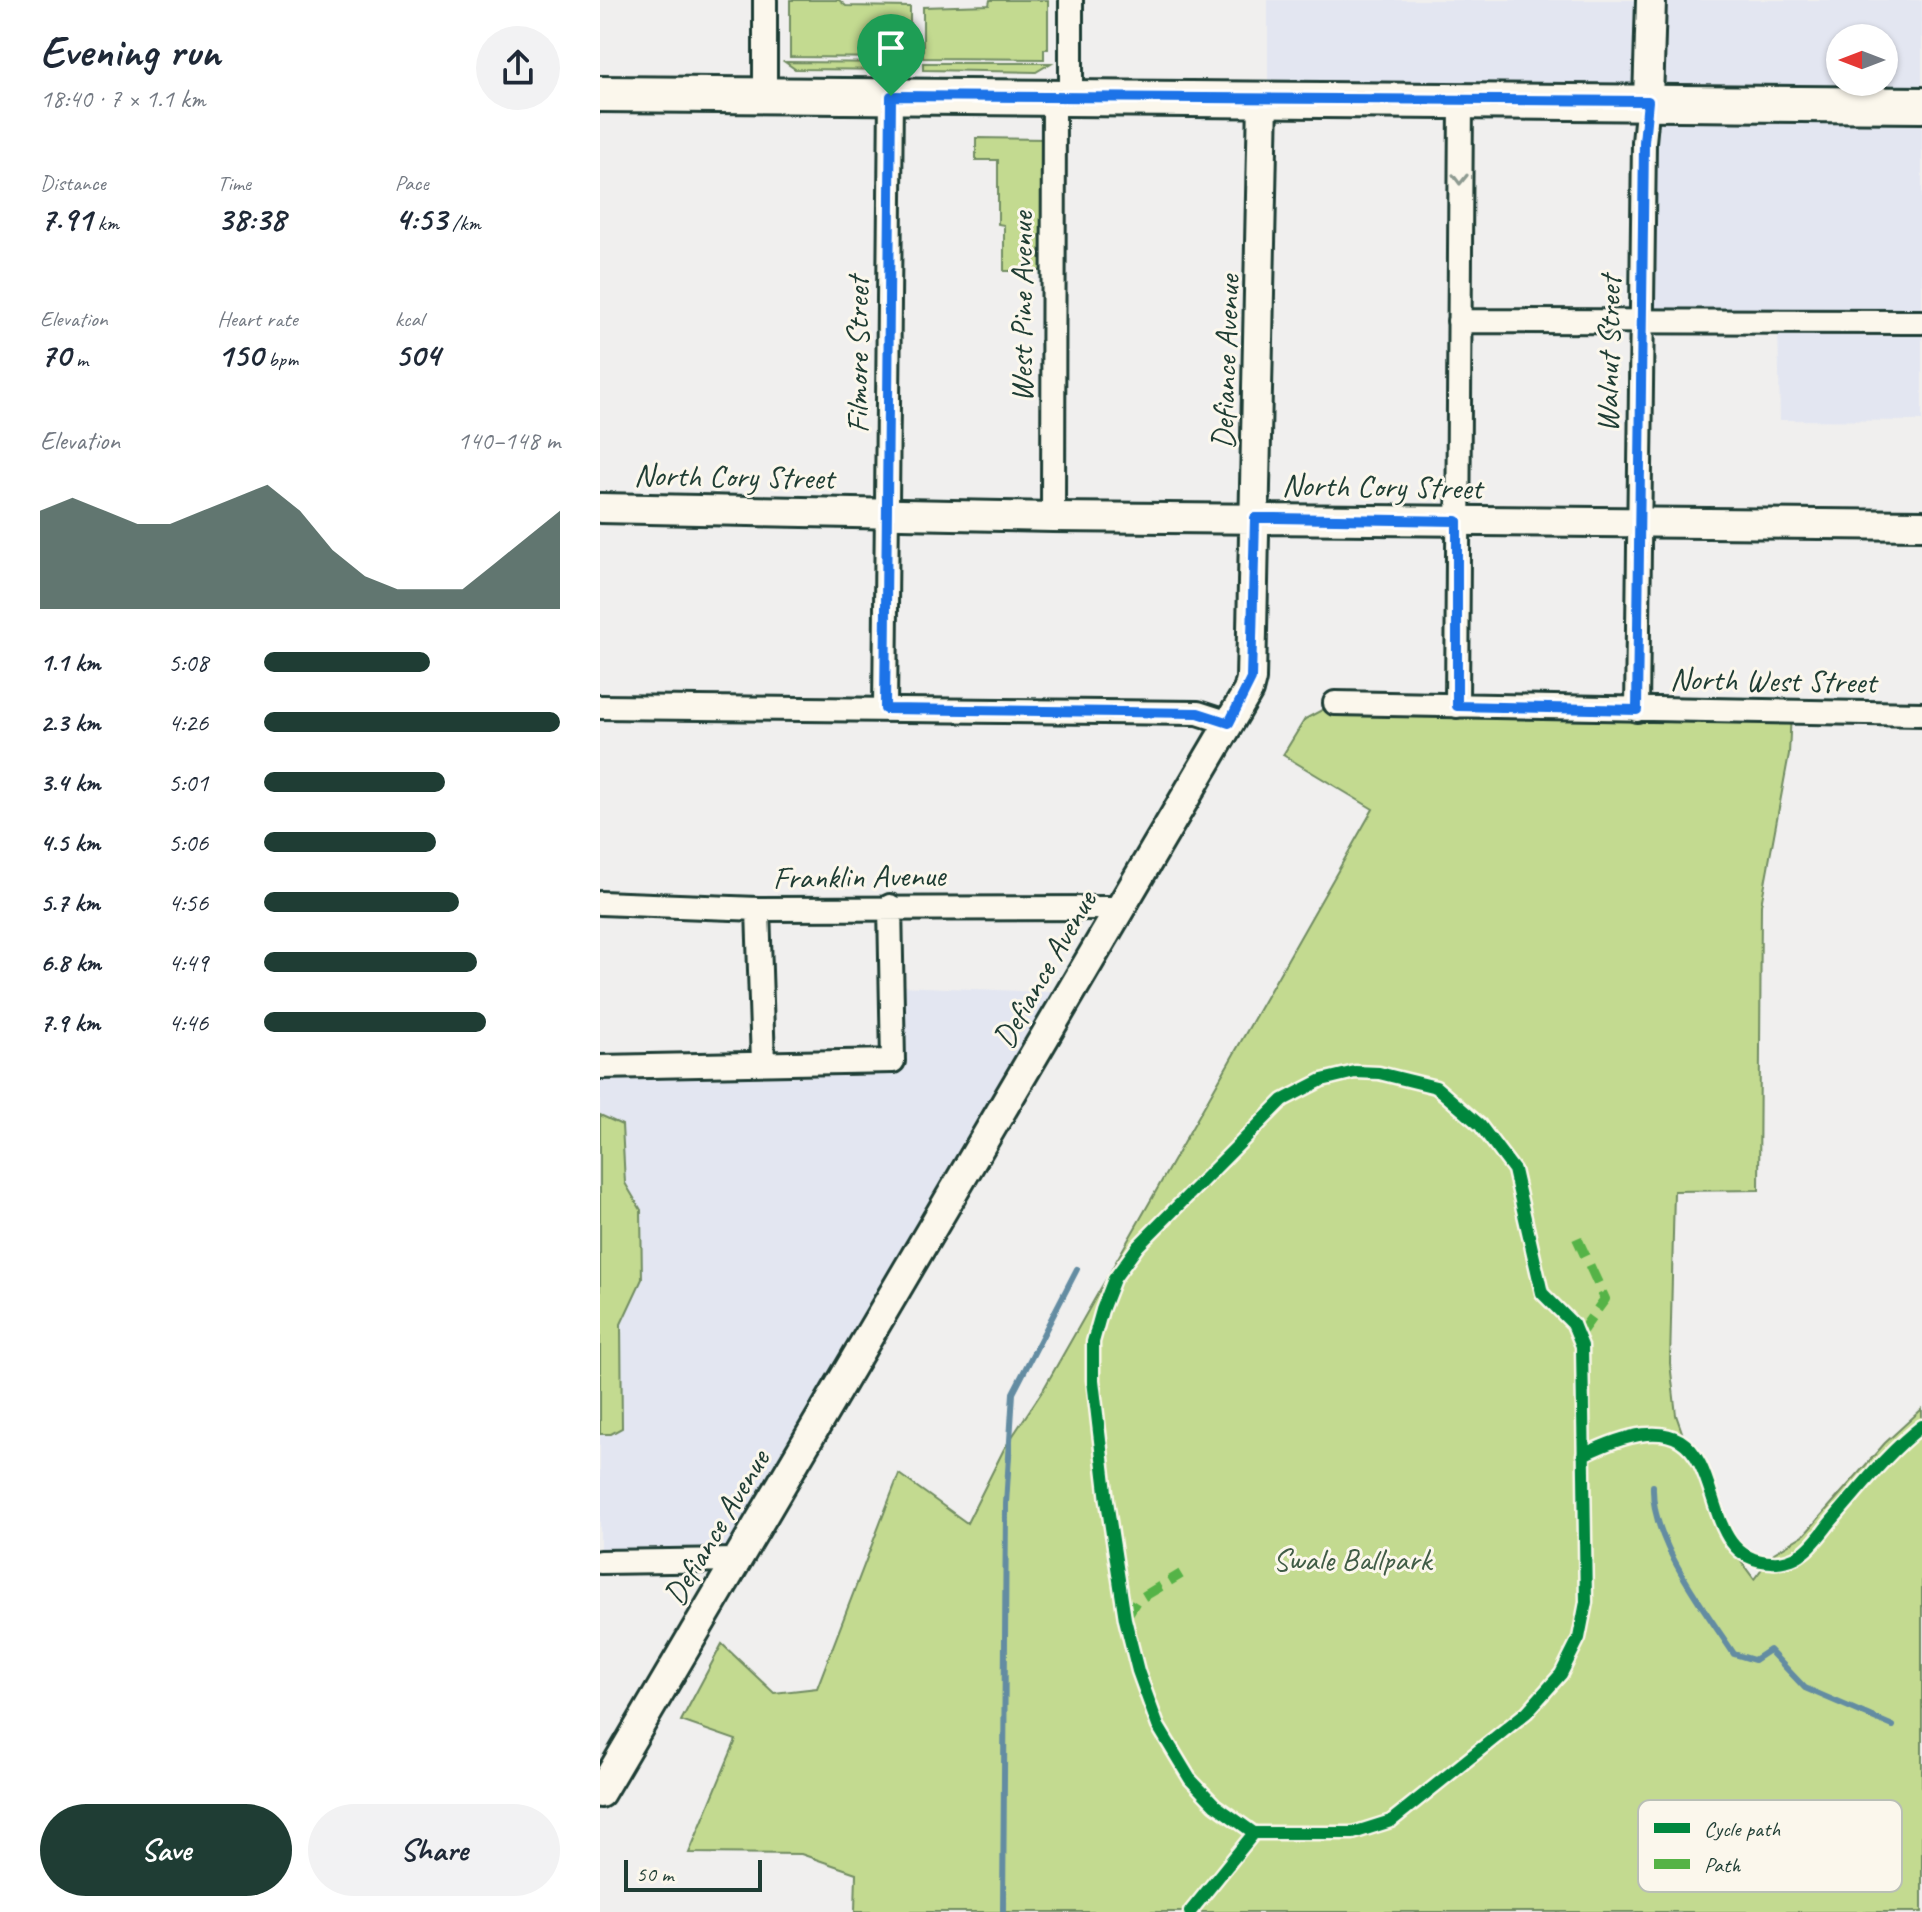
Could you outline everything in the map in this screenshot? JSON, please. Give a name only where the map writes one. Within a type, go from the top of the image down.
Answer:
[{"type":"main road","points":[[600,94],[1922,105]]},
{"type":"street","points":[[765,0],[765,95]]},
{"type":"street","name":"West Pine Avenue","points":[[1053,517],[1062,98],[1071,0]]},
{"type":"street","name":"Walnut Street","points":[[1637,710],[1651,0]]},
{"type":"street","name":"Filmore Street","points":[[885,709],[891,96]]},
{"type":"street","name":"Defiance Avenue","points":[[600,1793],[1229,723],[1251,679],[1263,99]]},
{"type":"street","points":[[1457,706],[1461,101]]},
{"type":"street","points":[[1459,321],[1922,322]]},
{"type":"street","name":"North Cory Street","points":[[600,508],[1053,517],[1922,525]]},
{"type":"street","name":"North West Street","points":[[1335,703],[1922,714]]},
{"type":"street","points":[[600,707],[1198,713],[1229,723]]},
{"type":"street","name":"Franklin Avenue","points":[[600,903],[758,909],[890,906],[1119,908]]},
{"type":"street","points":[[600,1067],[893,1061],[890,906]]},
{"type":"street","points":[[758,909],[763,1063]]},
{"type":"street","points":[[600,1562],[738,1560]]},
{"type":"shaded area","points":[[1268,0],[1922,0],[1922,421],[1780,420],[1778,323],[1643,323],[1648,101],[1268,99]]},
{"type":"shaded area","points":[[900,986],[1069,993],[738,1560],[600,1562],[600,1063],[896,1074]]},
{"type":"green space","points":[[790,0],[839,0],[846,6],[910,7],[910,43],[899,40],[899,52],[911,49],[911,58],[790,57]]},
{"type":"green space","points":[[990,0],[1048,0],[1048,49],[1044,49],[1044,59],[923,58],[923,7],[989,5]]},
{"type":"green space","points":[[785,62],[912,63],[912,70],[795,69]]},
{"type":"green space","points":[[923,63],[1051,63],[1036,72],[923,70]]},
{"type":"green space","points":[[976,138],[1047,139],[1046,263],[1041,271],[1004,271],[1004,225],[998,224],[998,160],[976,160]]},
{"type":"green space","name":"Swale Ballpark","points":[[1335,703],[1791,712],[1789,754],[1761,905],[1759,1190],[1674,1191],[1670,1363],[1676,1415],[1716,1528],[1754,1579],[1774,1553],[1805,1534],[1885,1443],[1922,1409],[1922,1912],[855,1912],[856,1873],[801,1854],[689,1853],[736,1740],[681,1721],[722,1644],[774,1693],[817,1688],[899,1474],[967,1523],[1004,1449],[1043,1390],[1373,809],[1283,755],[1305,719]]},
{"type":"green space","points":[[600,1115],[622,1125],[625,1183],[641,1210],[642,1279],[621,1324],[622,1428],[611,1434],[600,1434]]},
{"type":"waterway","points":[[1003,1912],[1006,1504],[1013,1393],[1077,1269]]},
{"type":"waterway","points":[[1653,1486],[1655,1507],[1670,1552],[1734,1654],[1754,1660],[1769,1650],[1805,1688],[1893,1726]]},
{"type":"marked path","points":[[1577,1238],[1605,1299],[1579,1335]]},
{"type":"marked path","points":[[1125,1619],[1136,1601],[1181,1574]]},
{"type":"cycle path","points":[[1355,1072],[1379,1073],[1436,1087],[1480,1125],[1514,1170],[1542,1293],[1573,1324],[1582,1346],[1586,1602],[1579,1638],[1561,1674],[1527,1712],[1391,1821],[1353,1833],[1254,1833],[1215,1805],[1190,1779],[1158,1726],[1138,1671],[1125,1619],[1107,1501],[1093,1380],[1093,1342],[1114,1279],[1138,1246],[1283,1100],[1322,1080],[1355,1072]]},
{"type":"cycle path","points":[[1583,1455],[1636,1435],[1671,1436],[1693,1452],[1706,1477],[1726,1533],[1743,1554],[1779,1562],[1795,1558],[1810,1547],[1876,1470],[1922,1426]]},
{"type":"cycle path","points":[[1190,1912],[1254,1833]]},
{"type":"route","points":[[891,96],[1582,103],[1648,101],[1644,142],[1637,710],[1457,706],[1457,521],[1275,518],[1255,518],[1251,679],[1248,691],[1229,723],[1198,713],[885,709],[891,96]]}]
